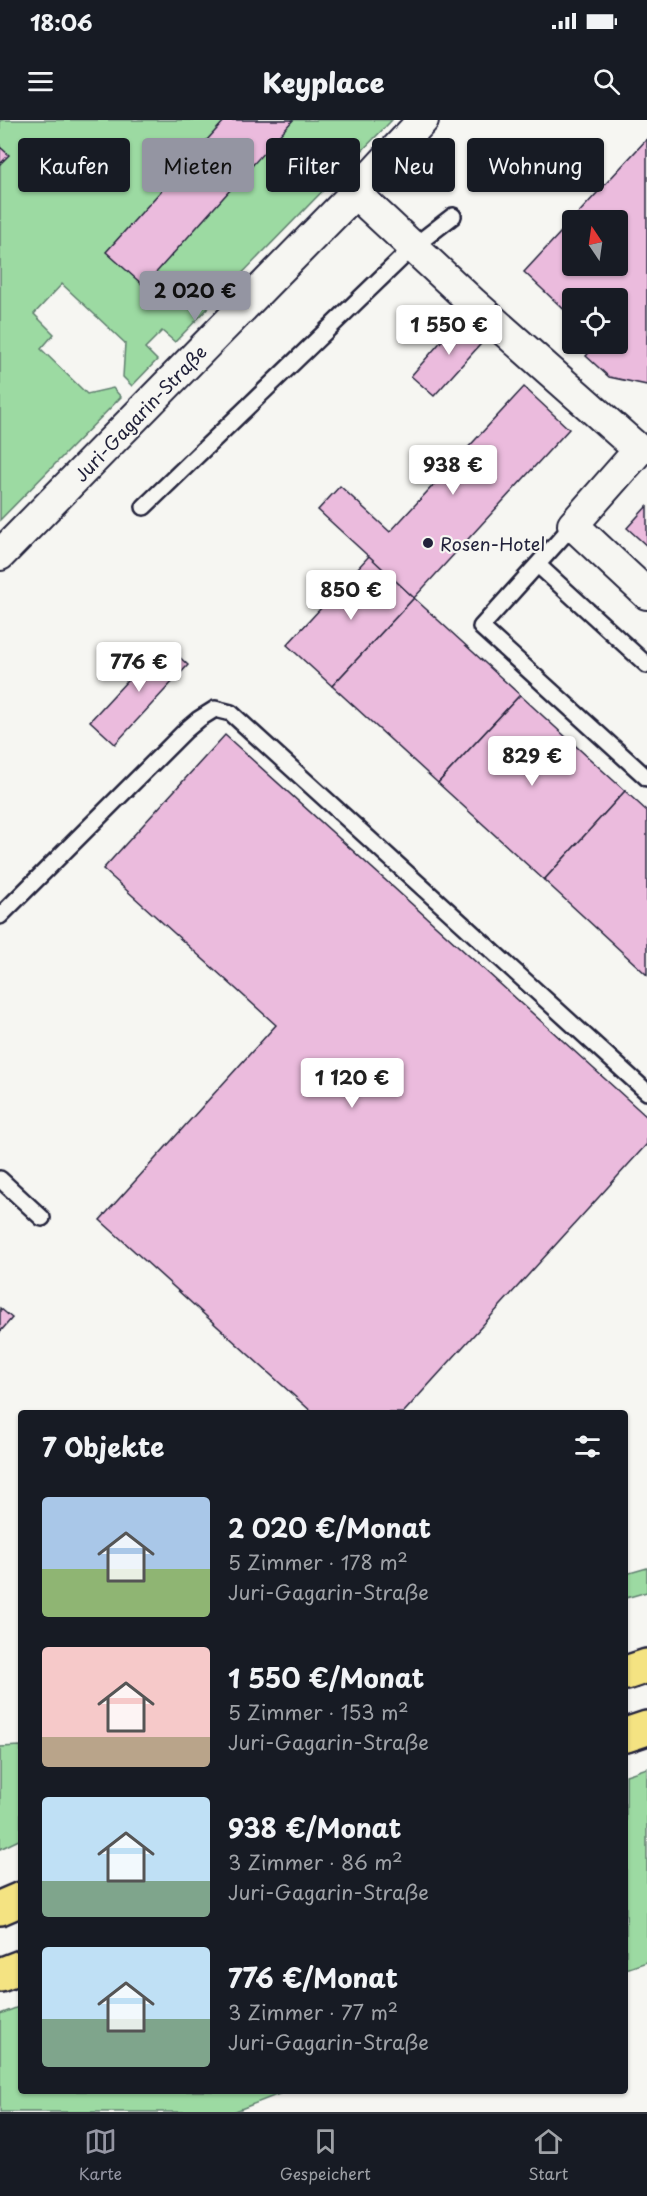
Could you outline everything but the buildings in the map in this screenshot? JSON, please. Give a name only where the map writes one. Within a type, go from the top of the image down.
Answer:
[{"type":"highway","points":[[628,1672],[647,1666]]},
{"type":"highway","points":[[628,1735],[647,1728]]},
{"type":"highway","points":[[0,1908],[18,1900]]},
{"type":"highway","points":[[0,1976],[18,1968]]},
{"type":"street","name":"Juri-Gagarin-Straße","points":[[0,555],[355,193],[423,120]]},
{"type":"street","points":[[355,193],[472,302],[643,446],[573,525],[647,594]]},
{"type":"lane","points":[[144,507],[413,247],[453,216]]},
{"type":"lane","points":[[573,525],[481,627],[647,778]]},
{"type":"lane","points":[[538,565],[647,665]]},
{"type":"lane","points":[[0,916],[199,718],[216,709],[231,713],[647,1092]]},
{"type":"lane","points":[[0,1179],[42,1218]]},
{"type":"green space","points":[[0,120],[392,120],[360,153],[360,138],[266,138],[266,192],[322,192],[175,342],[162,331],[145,348],[157,360],[132,386],[123,377],[125,343],[62,284],[34,314],[54,334],[41,349],[87,394],[113,388],[121,397],[0,520]]},
{"type":"green space","points":[[647,1568],[647,1592],[628,1597],[628,1573]]},
{"type":"green space","points":[[18,1746],[18,1840],[0,1849],[0,1747]]},
{"type":"green space","points":[[647,1768],[647,1962],[628,1968],[628,1774]]},
{"type":"green space","points":[[18,2007],[18,2094],[279,2094],[233,2112],[0,2112],[0,2014]]},
{"type":"place","name":"Rosen-Hotel","points":[[428,543]]}]
